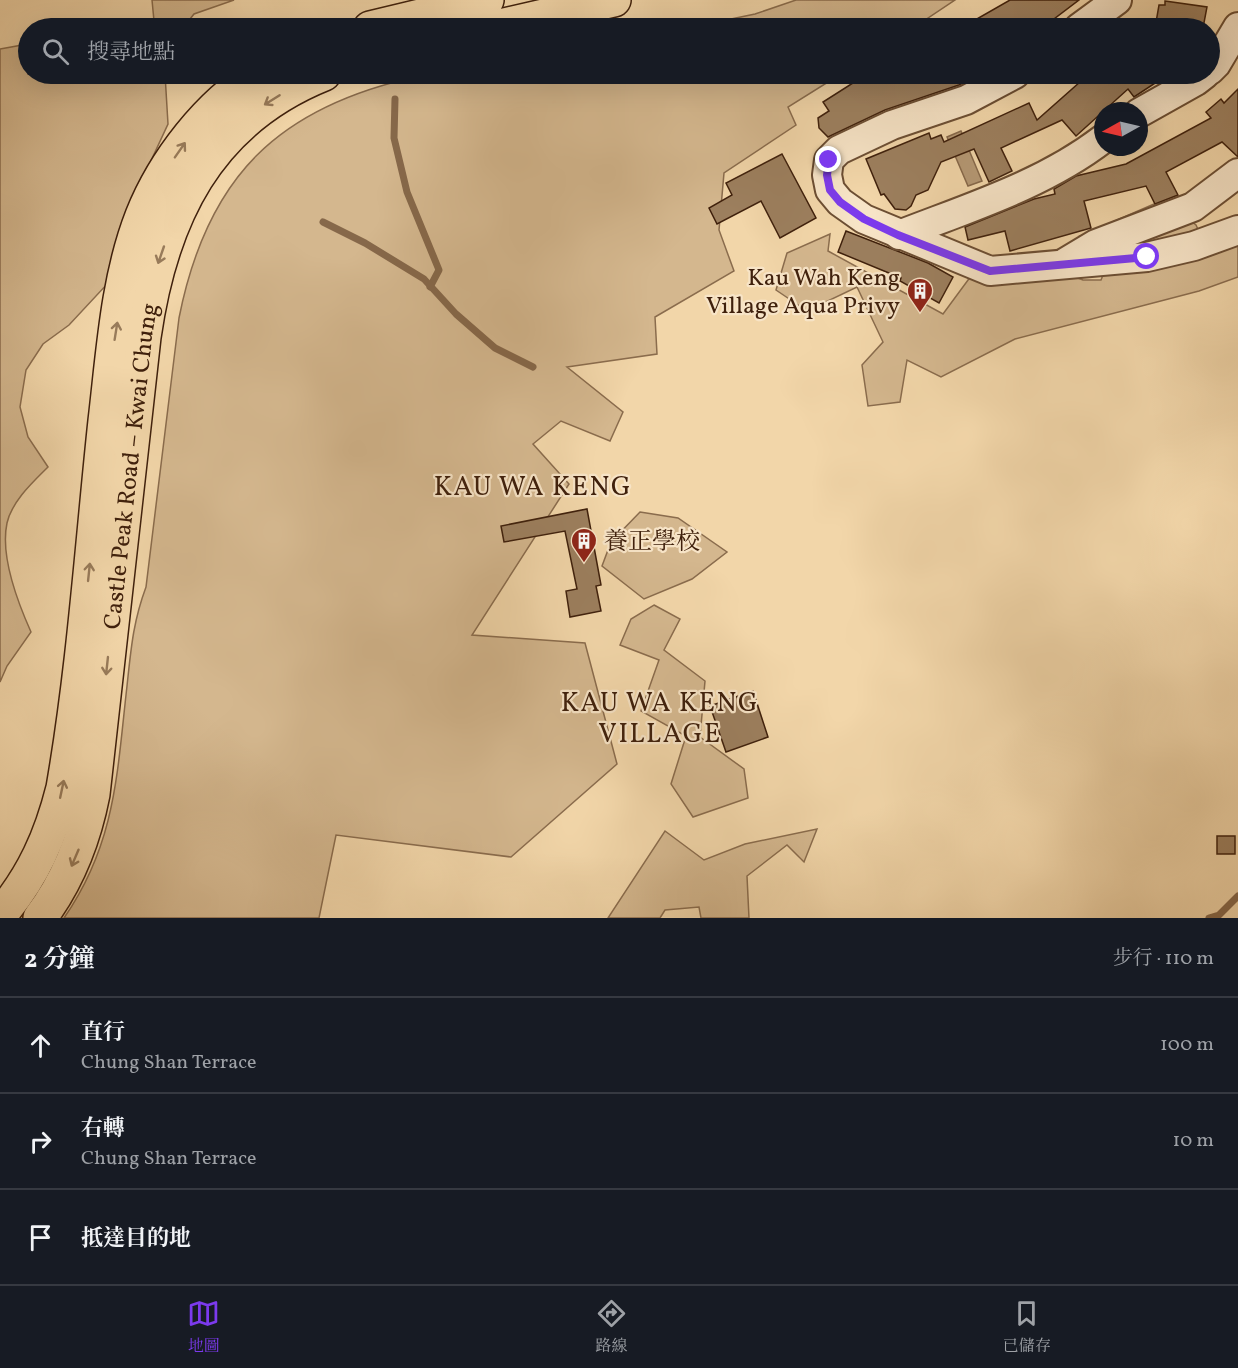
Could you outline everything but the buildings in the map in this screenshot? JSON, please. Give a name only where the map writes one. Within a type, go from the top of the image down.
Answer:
[{"type":"main road","points":[[412,18],[487,0]]},
{"type":"main road","points":[[535,18],[614,0]]},
{"type":"main road","name":"Castle Peak Road – Kwai Chung","points":[[0,915],[33,871],[56,817],[63,788],[115,338],[122,292],[139,225],[159,182],[181,148],[226,98],[245,84]]},
{"type":"main road","name":"Castle Peak Road – Kwai Chung","points":[[40,918],[63,884],[76,855],[93,795],[144,337],[157,266],[171,226],[190,187],[225,140],[267,102],[304,84]]},
{"type":"street","points":[[1093,18],[1117,0]]},
{"type":"street","points":[[1220,57],[1238,27]]},
{"type":"street","points":[[996,84],[966,100],[862,137],[839,150],[829,160],[827,175],[830,190],[840,202],[864,219],[898,235],[990,271],[1147,257],[1194,246],[1238,230]]},
{"type":"street","points":[[1148,107],[1190,84]]},
{"type":"street","points":[[898,235],[1028,183],[1094,146]]},
{"type":"street","points":[[1061,264],[1096,244],[1193,207],[1238,173]]},
{"type":"shaded area","points":[[152,0],[234,0],[194,14],[191,18],[154,18]]},
{"type":"shaded area","points":[[796,0],[955,0],[928,18],[736,18]]},
{"type":"shaded area","points":[[18,46],[18,84],[166,84],[168,124],[123,221],[110,281],[69,325],[43,344],[26,370],[20,407],[28,437],[48,467],[18,500],[7,523],[5,536],[8,564],[31,632],[7,666],[0,682],[0,49]]},
{"type":"shaded area","points":[[389,84],[825,84],[788,107],[796,125],[724,173],[719,230],[734,271],[655,317],[657,354],[567,367],[623,412],[610,441],[561,421],[533,444],[569,484],[472,635],[585,643],[617,764],[511,857],[336,835],[319,918],[64,918],[94,862],[111,806],[133,636],[146,587],[179,318],[192,268],[209,224],[230,187],[257,155],[289,128],[327,106]]},
{"type":"shaded area","points":[[961,131],[982,181],[968,186],[947,137]]},
{"type":"shaded area","points":[[1163,200],[1196,225],[1210,256],[1238,243],[1238,277],[1199,291],[1015,339],[941,377],[907,360],[900,402],[868,406],[862,365],[883,342],[857,287],[807,311],[776,290],[787,253],[830,234],[828,251],[943,314],[985,257],[1025,259],[1083,280],[1101,280],[1113,250],[1080,236]]},
{"type":"shaded area","points":[[640,512],[678,518],[727,552],[692,579],[644,599],[602,566],[611,542]]},
{"type":"shaded area","points":[[654,605],[680,619],[664,650],[705,681],[700,737],[744,769],[748,798],[693,817],[671,784],[686,736],[641,711],[659,660],[620,645],[631,619]]},
{"type":"shaded area","points":[[817,829],[804,862],[787,845],[747,876],[749,918],[701,918],[699,907],[665,910],[660,918],[608,918],[665,831],[704,860],[745,844]]},
{"type":"waterway","points":[[395,99],[394,138],[407,192],[439,270],[430,287]]},
{"type":"waterway","points":[[323,222],[365,243],[424,279],[456,314],[495,348],[533,367]]},
{"type":"waterway","points":[[1209,918],[1219,915],[1238,896]]},
{"type":"place","name":"Kau Wah Keng Village Aqua Privy","points":[[920,314]]},
{"type":"place","name":"養正學校","points":[[584,564]]},
{"type":"district","name":"KAU WA KENG","points":[[533,486]]},
{"type":"district","name":"KAU WA KENG VILLAGE","points":[[660,718]]},
{"type":"route","points":[[829,160],[827,175],[830,190],[840,202],[864,219],[898,235],[990,271],[1147,257]]}]
